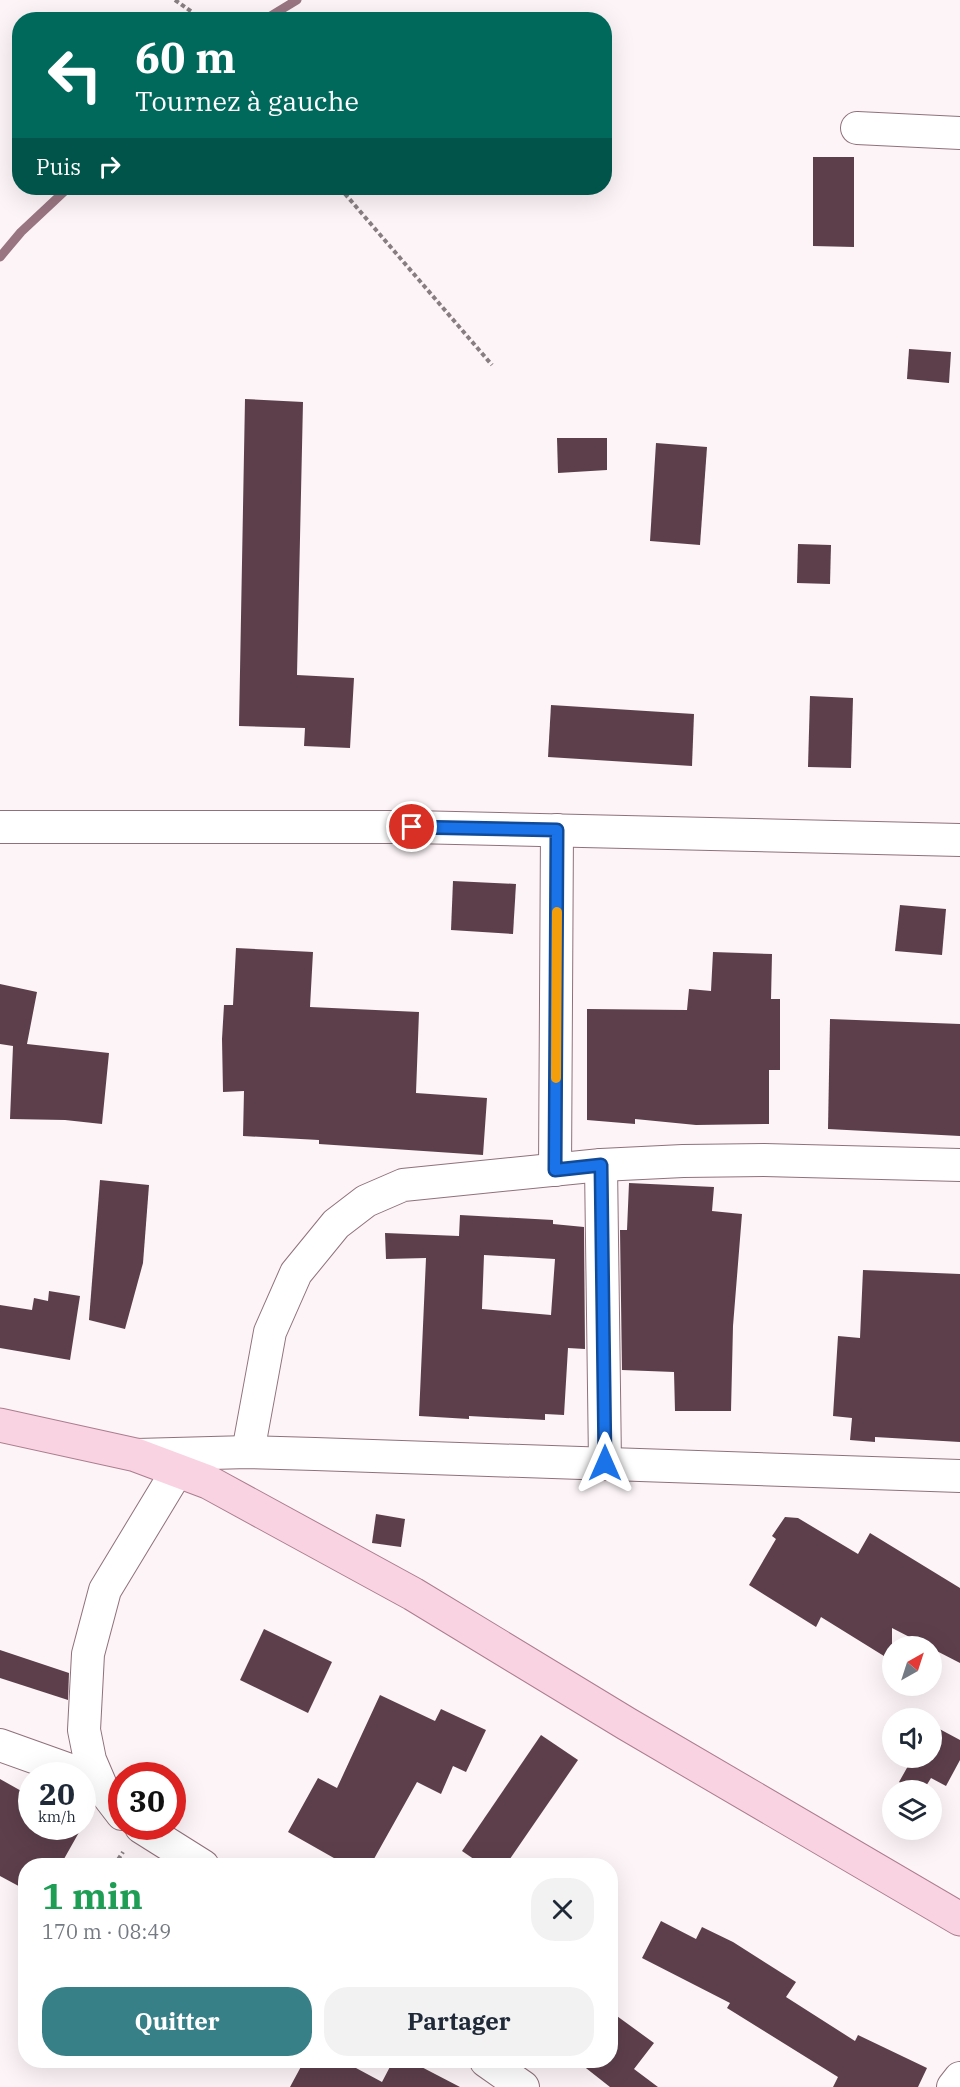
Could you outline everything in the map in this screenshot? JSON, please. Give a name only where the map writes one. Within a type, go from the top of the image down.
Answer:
[{"type":"main road","points":[[0,1425],[136,1455],[208,1482],[412,1594],[627,1724],[960,1919]]},
{"type":"street","points":[[857,128],[960,133]]},
{"type":"street","points":[[0,827],[412,827],[960,840]]},
{"type":"street","points":[[555,1170],[557,830]]},
{"type":"street","points":[[248,1452],[270,1332],[296,1273],[336,1224],[366,1201],[403,1185],[601,1165],[764,1160],[960,1165]]},
{"type":"street","points":[[601,1165],[605,1463]]},
{"type":"street","points":[[136,1455],[248,1452],[960,1476]]},
{"type":"street","points":[[108,1796],[102,1788],[90,1760],[84,1730],[88,1654],[105,1590],[177,1471]]},
{"type":"street","points":[[0,1745],[98,1780]]},
{"type":"street","points":[[162,1840],[190,1858]]},
{"type":"street","points":[[488,2072],[523,2087]]},
{"type":"street","points":[[953,2087],[960,2078]]},
{"type":"path","points":[[175,0],[192,12]]},
{"type":"path","points":[[346,195],[492,365]]},
{"type":"building","points":[[813,157],[854,157],[854,247],[813,246]]},
{"type":"building","points":[[909,349],[951,352],[949,383],[907,379]]},
{"type":"building","points":[[245,399],[303,402],[297,675],[354,678],[350,748],[304,746],[305,728],[239,726]]},
{"type":"building","points":[[557,438],[607,438],[607,470],[558,473]]},
{"type":"building","points":[[656,443],[707,447],[700,545],[650,541]]},
{"type":"building","points":[[798,544],[831,545],[830,584],[797,583]]},
{"type":"building","points":[[810,696],[853,698],[851,768],[808,767]]},
{"type":"building","points":[[551,705],[694,714],[692,766],[548,757]]},
{"type":"building","points":[[453,881],[516,884],[513,934],[451,930]]},
{"type":"building","points":[[900,905],[946,909],[942,955],[895,951]]},
{"type":"building","points":[[236,948],[313,952],[310,1007],[419,1012],[416,1093],[487,1098],[483,1155],[319,1144],[319,1140],[243,1136],[244,1091],[223,1092],[224,1005],[233,1005]]},
{"type":"building","points":[[713,952],[772,954],[771,999],[780,999],[780,1070],[769,1070],[769,1124],[696,1125],[635,1119],[635,1124],[587,1120],[587,1009],[687,1010],[689,989],[711,991]]},
{"type":"building","points":[[0,984],[37,992],[27,1044],[109,1053],[102,1124],[65,1120],[10,1119],[13,1046],[0,1044]]},
{"type":"building","points":[[830,1019],[960,1024],[960,1136],[828,1129]]},
{"type":"building","points":[[100,1180],[149,1185],[143,1263],[125,1329],[89,1320]]},
{"type":"building","points":[[629,1183],[714,1187],[712,1211],[742,1214],[733,1326],[731,1411],[675,1411],[674,1372],[622,1370],[620,1230],[627,1230]]},
{"type":"building","points":[[460,1215],[553,1220],[553,1224],[584,1227],[585,1349],[568,1348],[564,1415],[545,1414],[545,1420],[419,1416],[426,1258],[386,1259],[385,1233],[459,1236]],"holes":[[[484,1255],[555,1259],[551,1315],[482,1309]]]},
{"type":"building","points":[[863,1270],[960,1274],[960,1442],[875,1437],[875,1442],[850,1440],[852,1418],[833,1416],[838,1336],[860,1338]]},
{"type":"building","points":[[49,1291],[80,1296],[70,1360],[0,1348],[0,1305],[32,1310],[34,1298],[48,1301]]},
{"type":"building","points":[[376,1514],[405,1519],[401,1547],[372,1543]]},
{"type":"building","points":[[785,1517],[798,1518],[858,1554],[870,1533],[960,1588],[960,1663],[942,1654],[942,1636],[908,1636],[892,1628],[892,1636],[882,1636],[882,1655],[821,1617],[816,1627],[749,1585],[776,1539],[772,1536]]},
{"type":"building","points":[[264,1629],[332,1662],[308,1713],[240,1680]]},
{"type":"building","points":[[0,1650],[69,1673],[68,1700],[0,1678]]},
{"type":"building","points":[[380,1695],[435,1721],[441,1709],[486,1730],[466,1772],[453,1766],[441,1794],[417,1782],[374,1858],[334,1858],[288,1832],[318,1778],[337,1788]]},
{"type":"building","points":[[942,1730],[960,1740],[960,1760],[946,1786],[942,1784],[942,1780],[931,1778],[930,1780],[900,1780],[907,1768],[942,1768]]},
{"type":"building","points":[[541,1735],[578,1760],[511,1858],[472,1858],[462,1851]]},
{"type":"building","points":[[0,1779],[18,1789],[18,1840],[75,1840],[65,1858],[18,1858],[18,1886],[0,1876]]},
{"type":"building","points":[[661,1921],[696,1939],[702,1927],[733,1942],[796,1982],[786,1997],[855,2041],[858,2035],[927,2068],[918,2087],[833,2087],[838,2077],[727,2008],[730,2003],[642,1958]]},
{"type":"building","points":[[618,2017],[654,2043],[634,2069],[658,2087],[610,2087],[586,2068],[618,2068]]},
{"type":"building","points":[[300,2068],[356,2068],[382,2082],[389,2068],[423,2068],[460,2087],[290,2087]]},
{"type":"waterway","points":[[277,12],[297,0]]},
{"type":"waterway","points":[[0,257],[21,232],[61,195]]},
{"type":"slow traffic","points":[[556,1078],[557,912]]},
{"type":"route","points":[[412,827],[557,830],[555,1170],[601,1165],[605,1326],[605,1463]]}]
